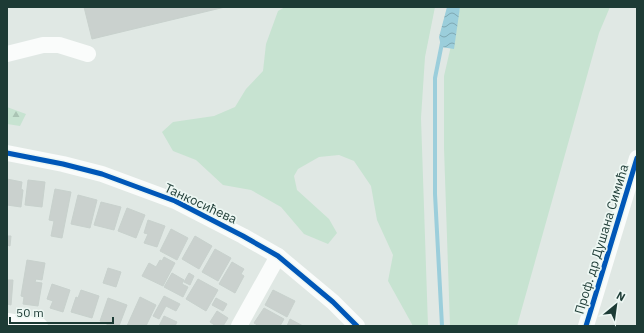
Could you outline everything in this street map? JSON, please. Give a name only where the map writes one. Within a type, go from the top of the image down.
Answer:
[{"type":"street","points":[[7,54],[43,45],[59,45],[88,54]]},
{"type":"street","name":"Танкосићева","points":[[7,153],[63,164],[102,174],[175,201],[278,256],[333,302],[358,326]]},
{"type":"street","name":"Проф. др Душана Симића","points":[[586,326],[637,158]]},
{"type":"street","points":[[239,326],[278,256]]},
{"type":"street","points":[[7,321],[40,326]]},
{"type":"green space","points":[[285,7],[435,7],[425,57],[421,118],[428,326],[413,326],[388,281],[393,255],[377,220],[371,186],[354,161],[339,155],[319,157],[298,169],[294,176],[297,190],[329,219],[337,233],[328,244],[304,234],[281,207],[251,190],[223,185],[196,160],[173,151],[162,132],[173,122],[214,116],[235,107],[246,89],[263,71],[266,44],[278,11]]},
{"type":"green space","points":[[460,7],[610,7],[599,33],[517,326],[450,326],[444,148],[444,76]]},
{"type":"green space","points":[[7,107],[26,114],[20,126],[7,124]]},
{"type":"water","points":[[447,7],[460,7],[454,49],[441,47],[439,37]]},
{"type":"building","points":[[84,7],[225,7],[92,39]]},
{"type":"building","points":[[7,179],[22,182],[21,189],[23,190],[21,207],[7,205]]},
{"type":"building","points":[[28,180],[45,182],[42,207],[25,205]]},
{"type":"building","points":[[55,189],[71,192],[62,238],[51,236],[54,221],[49,220]]},
{"type":"building","points":[[78,195],[97,200],[90,228],[71,224]]},
{"type":"building","points":[[101,202],[121,207],[114,230],[94,225]]},
{"type":"building","points":[[127,208],[145,215],[136,238],[118,231]]},
{"type":"building","points":[[148,220],[165,226],[157,247],[144,243],[148,234],[144,233]]},
{"type":"building","points":[[171,229],[188,238],[177,260],[160,251]]},
{"type":"building","points":[[7,236],[11,236],[10,246],[7,245]]},
{"type":"building","points":[[195,236],[212,246],[199,269],[182,259]]},
{"type":"building","points":[[215,249],[231,258],[218,281],[202,272]]},
{"type":"building","points":[[164,257],[175,263],[163,286],[142,276],[149,263],[156,267],[160,260],[162,261]]},
{"type":"building","points":[[27,260],[45,263],[42,280],[36,279],[35,282],[42,283],[38,306],[23,304],[24,297],[21,296]]},
{"type":"building","points":[[232,262],[244,269],[241,274],[244,276],[235,293],[219,284]]},
{"type":"building","points":[[108,268],[121,272],[116,287],[103,283]]},
{"type":"building","points":[[172,273],[184,280],[182,284],[188,287],[183,297],[164,287]]},
{"type":"building","points":[[189,273],[194,276],[190,285],[184,282]]},
{"type":"building","points":[[198,279],[218,290],[206,311],[186,299]]},
{"type":"building","points":[[7,280],[13,280],[11,305],[7,304]]},
{"type":"building","points":[[52,284],[70,290],[63,312],[50,308],[53,301],[47,299]]},
{"type":"building","points":[[81,290],[99,296],[92,318],[71,312],[76,297],[78,298]]},
{"type":"building","points":[[273,290],[295,301],[287,317],[265,305]]},
{"type":"building","points":[[164,296],[180,304],[176,311],[166,306],[159,319],[153,316]]},
{"type":"building","points":[[140,297],[156,305],[146,326],[127,326]]},
{"type":"building","points":[[108,298],[127,305],[119,326],[111,326],[100,321]]},
{"type":"building","points":[[216,298],[227,304],[223,311],[212,305]]},
{"type":"building","points":[[264,308],[284,319],[280,326],[259,326],[254,323]]},
{"type":"building","points":[[217,311],[228,318],[223,326],[216,326],[210,322]]},
{"type":"building","points":[[164,316],[177,322],[175,326],[159,326]]},
{"type":"building","points":[[290,319],[303,326],[287,326]]},
{"type":"waterway","points":[[442,43],[435,78],[435,194],[442,326]]},
{"type":"cycle path","points":[[7,153],[63,164],[102,174],[175,201],[278,256],[333,302],[357,326]]},
{"type":"cycle path","points":[[586,326],[637,158]]}]
